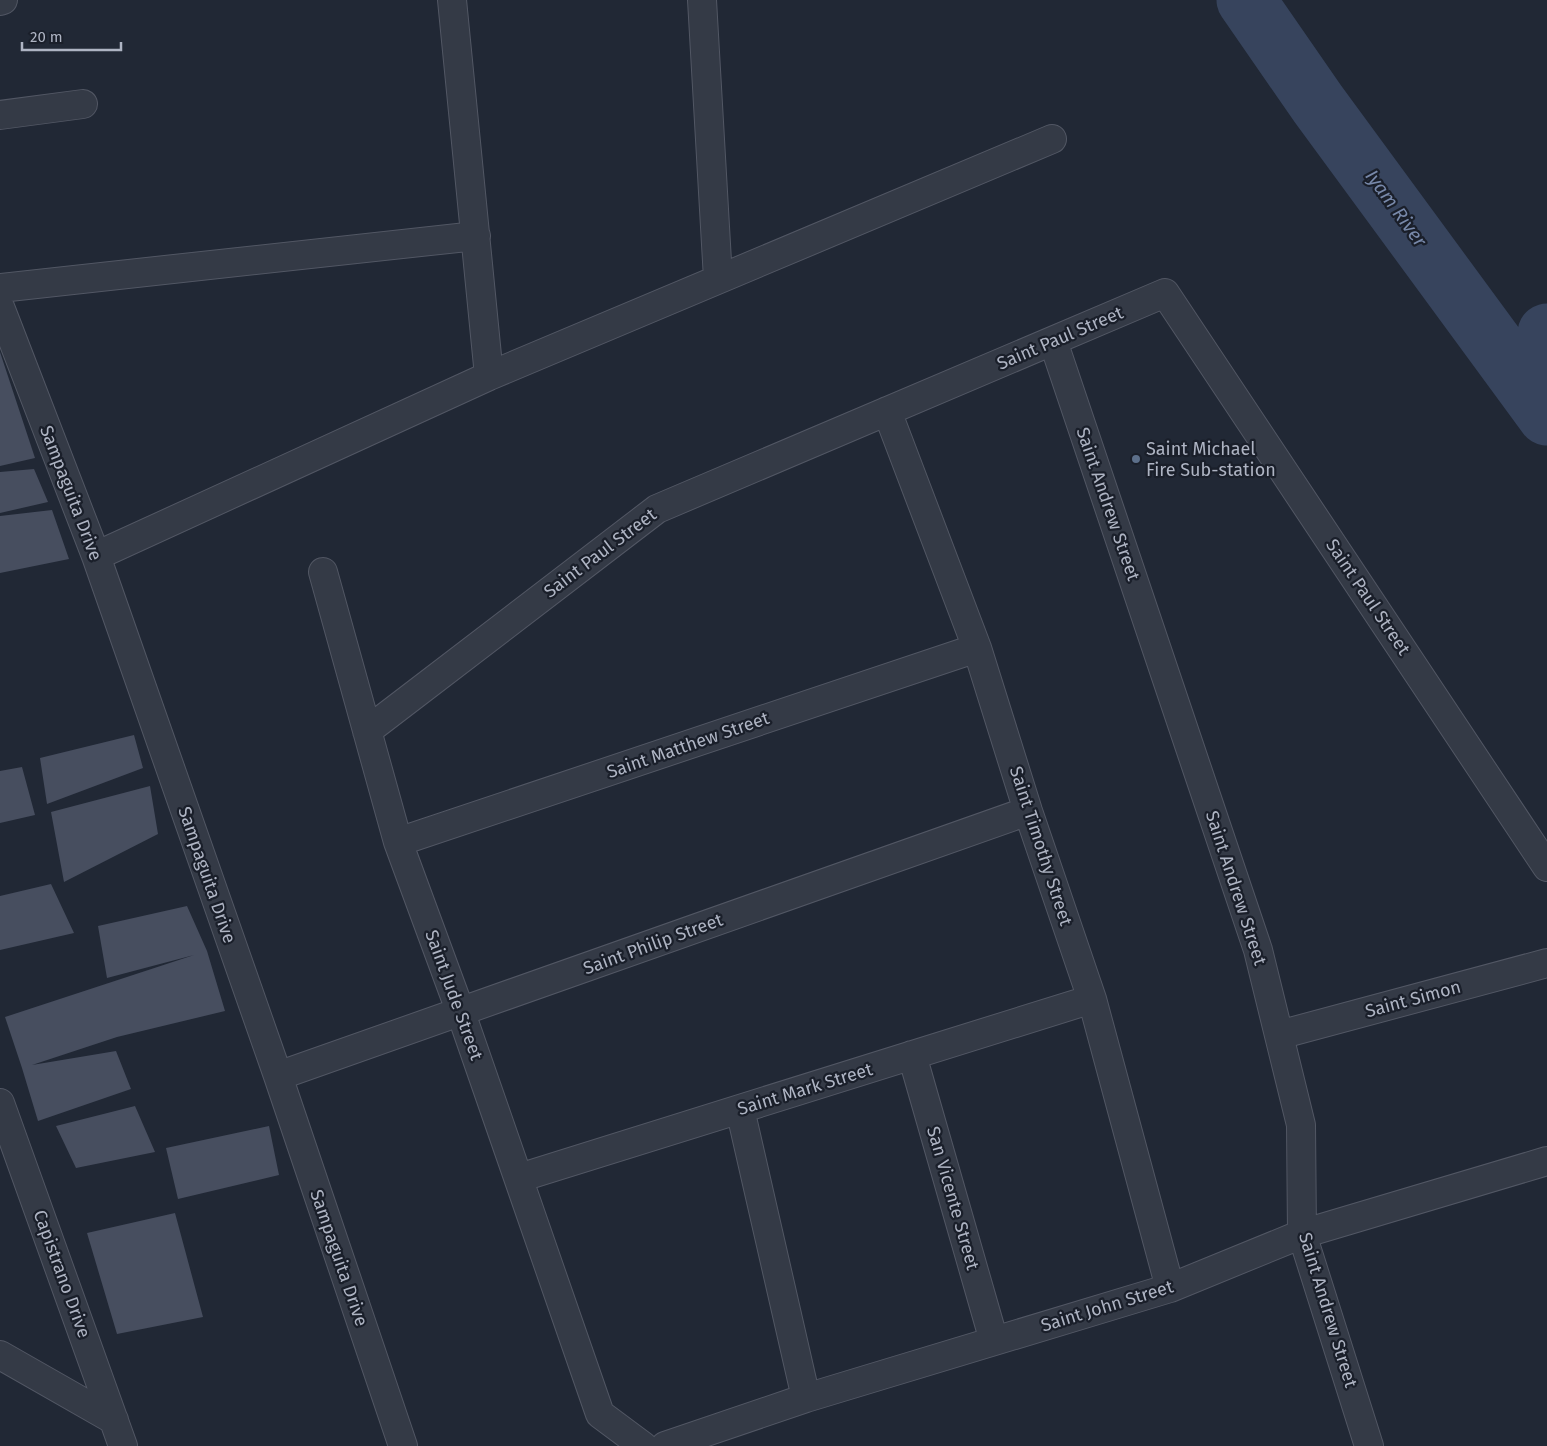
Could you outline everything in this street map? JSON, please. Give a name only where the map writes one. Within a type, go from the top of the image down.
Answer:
[{"type":"street","points":[[452,0],[489,376]]},
{"type":"street","points":[[702,0],[718,279]]},
{"type":"street","points":[[0,115],[83,104]]},
{"type":"street","points":[[96,556],[489,376],[1052,139]]},
{"type":"street","points":[[0,288],[476,236]]},
{"type":"street","name":"Saint Paul Street","points":[[366,732],[656,509],[1165,293],[1547,867]]},
{"type":"street","name":"Sampaguita Drive","points":[[0,308],[96,556],[278,1076],[403,1446]]},
{"type":"street","name":"Saint Andrew Street","points":[[1053,341],[1258,950],[1301,1125],[1302,1234],[1369,1446]]},
{"type":"street","name":"Saint Timothy Street","points":[[887,411],[977,648],[1028,811],[1092,999],[1170,1288]]},
{"type":"street","name":"Saint Jude Street","points":[[323,572],[398,842],[461,1013],[600,1414],[643,1446]]},
{"type":"street","name":"Saint Matthew Street","points":[[398,842],[977,648]]},
{"type":"street","name":"Saint Philip Street","points":[[278,1076],[461,1013],[1028,811]]},
{"type":"street","name":"Saint Simon","points":[[1279,1035],[1547,963]]},
{"type":"street","name":"Saint Mark Street","points":[[519,1178],[1092,999]]},
{"type":"street","name":"San Vicente Street","points":[[912,1055],[994,1341]]},
{"type":"street","name":"Capistrano Drive","points":[[0,1103],[124,1446]]},
{"type":"street","points":[[740,1109],[806,1398]]},
{"type":"street","name":"Saint John Street","points":[[666,1446],[806,1398],[1170,1288],[1302,1234],[1547,1161]]},
{"type":"street","points":[[0,1355],[114,1420]]},
{"type":"building","points":[[0,352],[35,458],[0,466]]},
{"type":"building","points":[[34,469],[48,502],[0,513],[0,472]]},
{"type":"building","points":[[52,510],[69,559],[0,573],[0,516]]},
{"type":"building","points":[[134,735],[143,768],[47,804],[40,758]]},
{"type":"building","points":[[22,767],[35,815],[0,823],[0,771]]},
{"type":"building","points":[[150,786],[158,834],[64,882],[51,812]]},
{"type":"building","points":[[51,884],[74,933],[0,950],[0,896]]},
{"type":"building","points":[[187,906],[207,951],[225,1011],[117,1037],[32,1065],[116,1051],[131,1089],[38,1121],[5,1017],[194,955],[107,978],[98,926]]},
{"type":"building","points":[[135,1106],[155,1152],[76,1168],[56,1126]]},
{"type":"building","points":[[269,1126],[279,1175],[178,1199],[166,1148]]},
{"type":"building","points":[[175,1213],[203,1317],[117,1334],[87,1233]]},
{"type":"waterway","name":"Iyam River","points":[[1246,0],[1318,104],[1547,416]]},
{"type":"waterway","points":[[1539,405],[1547,333]]},
{"type":"place","name":"Saint Michael Fire Sub-station","points":[[1136,459]]}]
